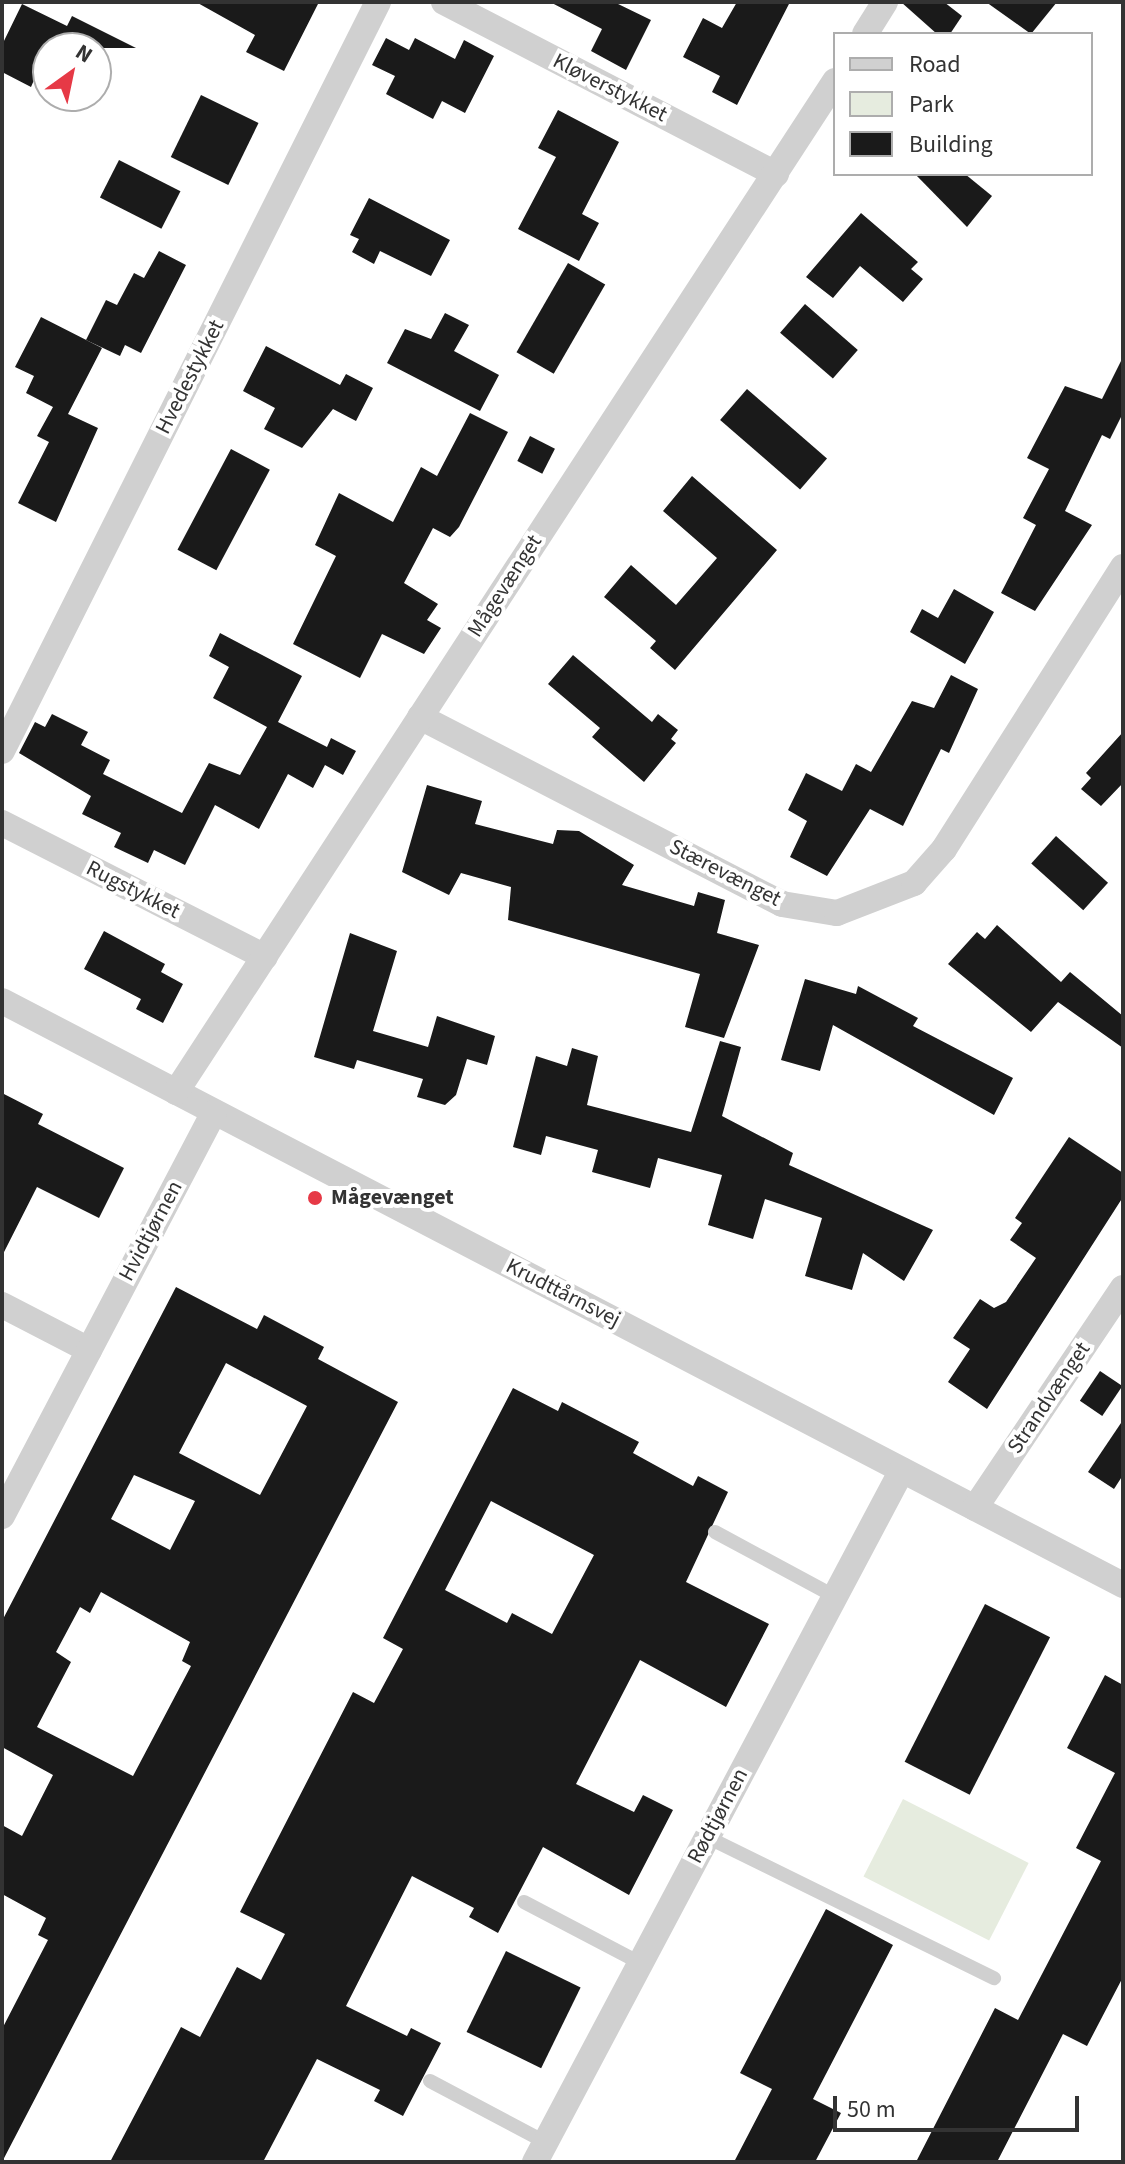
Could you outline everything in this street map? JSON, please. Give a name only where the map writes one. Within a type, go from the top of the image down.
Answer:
[{"type":"street","name":"Hvedestykket","points":[[2,751],[378,2]]},
{"type":"street","name":"Kløverstykket","points":[[444,2],[776,174]]},
{"type":"street","points":[[866,32],[885,2]]},
{"type":"street","name":"Mågevænget","points":[[176,1092],[833,84]]},
{"type":"street","name":"Stærevænget","points":[[420,717],[782,904],[837,913],[914,883],[944,849],[1123,567]]},
{"type":"street","name":"Rugstykket","points":[[2,823],[265,957]]},
{"type":"street","name":"Krudttårnsvej","points":[[2,1001],[1123,1585]]},
{"type":"street","name":"Hvidtjørnen","points":[[2,1516],[214,1112]]},
{"type":"street","name":"Strandvænget","points":[[975,1508],[1123,1288]]},
{"type":"street","points":[[2,1305],[89,1350]]},
{"type":"street","name":"Rødtjørnen","points":[[540,2152],[902,1470]]},
{"type":"lane","points":[[715,1532],[834,1596]]},
{"type":"lane","points":[[707,1837],[994,1978]]},
{"type":"lane","points":[[524,1902],[640,1963]]},
{"type":"lane","points":[[430,2081],[540,2152]]},
{"type":"green space","points":[[903,1799],[1029,1863],[989,1941],[864,1877]]},
{"type":"building","points":[[196,2],[319,2],[284,71],[246,52],[255,35]]},
{"type":"building","points":[[550,2],[614,2],[651,20],[626,70],[591,51],[602,29]]},
{"type":"building","points":[[737,2],[790,2],[737,105],[712,92],[720,76],[683,57],[703,18],[722,28]]},
{"type":"building","points":[[901,2],[944,2],[962,16],[951,32],[935,32]]},
{"type":"building","points":[[986,2],[1057,2],[1033,32],[1028,32]]},
{"type":"building","points":[[22,4],[67,26],[72,16],[104,32],[32,32],[31,87],[2,72],[2,45]]},
{"type":"building","points":[[112,36],[136,48],[112,48]]},
{"type":"building","points":[[386,38],[409,50],[415,38],[455,59],[464,40],[494,56],[465,113],[442,101],[433,119],[386,94],[395,76],[372,65]]},
{"type":"building","points":[[201,95],[259,123],[228,185],[171,157]]},
{"type":"building","points":[[558,110],[619,142],[582,214],[599,223],[579,261],[518,229],[556,157],[538,148]]},
{"type":"building","points":[[119,160],[180,191],[161,229],[100,197]]},
{"type":"building","points":[[917,176],[967,176],[992,196],[967,227]]},
{"type":"building","points":[[369,198],[450,240],[431,276],[380,251],[374,264],[352,252],[359,239],[350,235]]},
{"type":"building","points":[[861,213],[918,262],[911,269],[923,279],[903,302],[860,266],[833,298],[806,277]]},
{"type":"building","points":[[159,251],[186,265],[141,353],[125,345],[120,356],[86,340],[106,300],[117,305],[134,273],[144,278]]},
{"type":"building","points":[[568,263],[605,284],[554,374],[516,352]]},
{"type":"building","points":[[805,304],[858,350],[833,379],[780,333]]},
{"type":"building","points":[[445,313],[469,325],[454,351],[499,375],[480,411],[387,363],[405,329],[431,339]]},
{"type":"building","points":[[41,317],[102,348],[68,414],[98,428],[56,522],[18,503],[49,442],[37,436],[53,407],[26,393],[34,376],[15,367]]},
{"type":"building","points":[[266,346],[340,385],[346,374],[373,388],[356,421],[333,409],[302,448],[264,429],[275,408],[243,391]]},
{"type":"building","points":[[1123,357],[1123,413],[1110,439],[1102,435],[1065,511],[1092,525],[1035,611],[1001,593],[1036,525],[1023,518],[1049,469],[1027,458],[1065,386],[1102,399]]},
{"type":"building","points":[[747,389],[827,459],[800,489],[720,420]]},
{"type":"building","points":[[470,413],[508,432],[459,527],[450,537],[433,528],[404,583],[438,604],[427,620],[441,628],[424,654],[382,634],[360,678],[293,644],[336,556],[315,545],[339,493],[393,522],[421,467],[437,476]]},
{"type":"building","points":[[530,436],[555,449],[542,474],[517,461]]},
{"type":"building","points":[[231,449],[270,470],[216,570],[177,550]]},
{"type":"building","points":[[692,476],[777,550],[675,670],[650,648],[656,641],[604,597],[631,565],[676,605],[717,558],[663,511]]},
{"type":"building","points":[[954,589],[994,612],[965,664],[910,632],[922,609],[938,618]]},
{"type":"building","points":[[220,633],[302,676],[278,722],[327,747],[331,738],[356,751],[343,775],[325,765],[313,788],[288,774],[259,829],[215,805],[185,865],[154,850],[148,863],[114,847],[121,833],[82,814],[91,796],[19,753],[35,722],[45,727],[52,714],[88,732],[81,745],[110,760],[103,774],[182,813],[209,763],[240,775],[267,727],[213,698],[229,667],[209,656]]},
{"type":"building","points":[[573,655],[652,722],[658,714],[678,730],[671,739],[676,743],[644,782],[592,737],[600,728],[548,684]]},
{"type":"building","points":[[951,675],[978,689],[949,753],[941,749],[903,826],[870,809],[827,876],[790,857],[807,821],[788,810],[806,773],[842,791],[856,764],[871,772],[912,701],[934,708]]},
{"type":"building","points":[[1123,732],[1123,783],[1101,806],[1081,789],[1091,778],[1086,773]]},
{"type":"building","points":[[427,785],[482,801],[475,824],[553,844],[557,830],[579,831],[634,865],[622,885],[694,906],[698,892],[725,900],[717,933],[759,945],[724,1038],[685,1027],[700,974],[508,920],[511,887],[461,873],[449,895],[402,872]]},
{"type":"building","points":[[1056,836],[1108,883],[1083,910],[1031,863]]},
{"type":"building","points":[[997,925],[1061,982],[1070,972],[1123,1016],[1123,1048],[1058,1002],[1031,1032],[948,964],[977,932],[985,939]]},
{"type":"building","points":[[104,931],[165,964],[161,972],[183,984],[163,1023],[136,1009],[141,999],[84,969]]},
{"type":"building","points":[[350,933],[397,951],[373,1031],[428,1047],[437,1016],[495,1036],[487,1065],[467,1059],[456,1095],[445,1105],[417,1097],[423,1079],[357,1060],[354,1069],[314,1057]]},
{"type":"building","points":[[805,979],[856,994],[858,986],[918,1018],[913,1026],[1013,1078],[994,1115],[833,1025],[820,1071],[781,1060]]},
{"type":"building","points":[[720,1041],[741,1047],[722,1116],[793,1153],[789,1165],[933,1230],[904,1281],[863,1253],[852,1290],[805,1276],[822,1218],[765,1199],[753,1239],[708,1225],[722,1175],[658,1158],[650,1188],[592,1172],[598,1150],[546,1136],[541,1155],[513,1147],[536,1056],[567,1066],[572,1048],[598,1056],[587,1105],[691,1132]]},
{"type":"building","points":[[2,1093],[43,1114],[38,1124],[124,1168],[99,1218],[37,1187],[2,1256]]},
{"type":"building","points":[[1069,1137],[1123,1173],[1123,1197],[987,1409],[948,1382],[970,1349],[953,1338],[980,1299],[994,1308],[1006,1302],[1036,1258],[1010,1240],[1022,1223],[1015,1218]]},
{"type":"building","points":[[176,1287],[257,1329],[264,1315],[324,1347],[318,1359],[398,1402],[2,2162],[2,2029],[48,1940],[38,1935],[46,1918],[2,1894],[2,1825],[22,1836],[53,1775],[2,1747],[2,1621]],"holes":[[[226,1363],[307,1406],[260,1495],[179,1453]],[[134,1475],[195,1501],[170,1550],[111,1519]],[[101,1592],[190,1642],[182,1661],[191,1666],[133,1776],[37,1727],[71,1662],[56,1652],[80,1607],[90,1613]]]},
{"type":"building","points":[[1100,1371],[1122,1386],[1102,1416],[1080,1401]]},
{"type":"building","points":[[513,1388],[558,1411],[562,1402],[639,1442],[633,1453],[693,1486],[698,1476],[728,1492],[686,1582],[769,1624],[726,1707],[640,1660],[576,1784],[634,1812],[643,1795],[673,1810],[629,1895],[543,1847],[498,1933],[469,1917],[474,1908],[412,1876],[346,2006],[407,2036],[411,2028],[441,2043],[403,2116],[374,2101],[380,2090],[317,2059],[263,2162],[110,2162],[181,2027],[200,2037],[237,1967],[261,1980],[285,1934],[240,1912],[353,1692],[374,1703],[403,1649],[383,1638]],"holes":[[[491,1501],[594,1555],[552,1634],[512,1613],[507,1623],[445,1590]]]},
{"type":"building","points":[[1123,1420],[1123,1475],[1114,1489],[1088,1472]]},
{"type":"building","points":[[985,1604],[1050,1637],[970,1795],[905,1762]]},
{"type":"building","points":[[1105,1675],[1123,1685],[1123,1977],[1087,2046],[1063,2034],[997,2162],[916,2162],[995,2008],[1018,2020],[1101,1861],[1076,1848],[1115,1773],[1067,1748]]},
{"type":"building","points":[[826,1909],[893,1945],[813,2099],[841,2113],[815,2162],[734,2162],[772,2089],[740,2073]]},
{"type":"building","points":[[506,1951],[581,1987],[541,2068],[467,2032]]},
{"type":"place","name":"Mågevænget","points":[[315,1198]]}]
